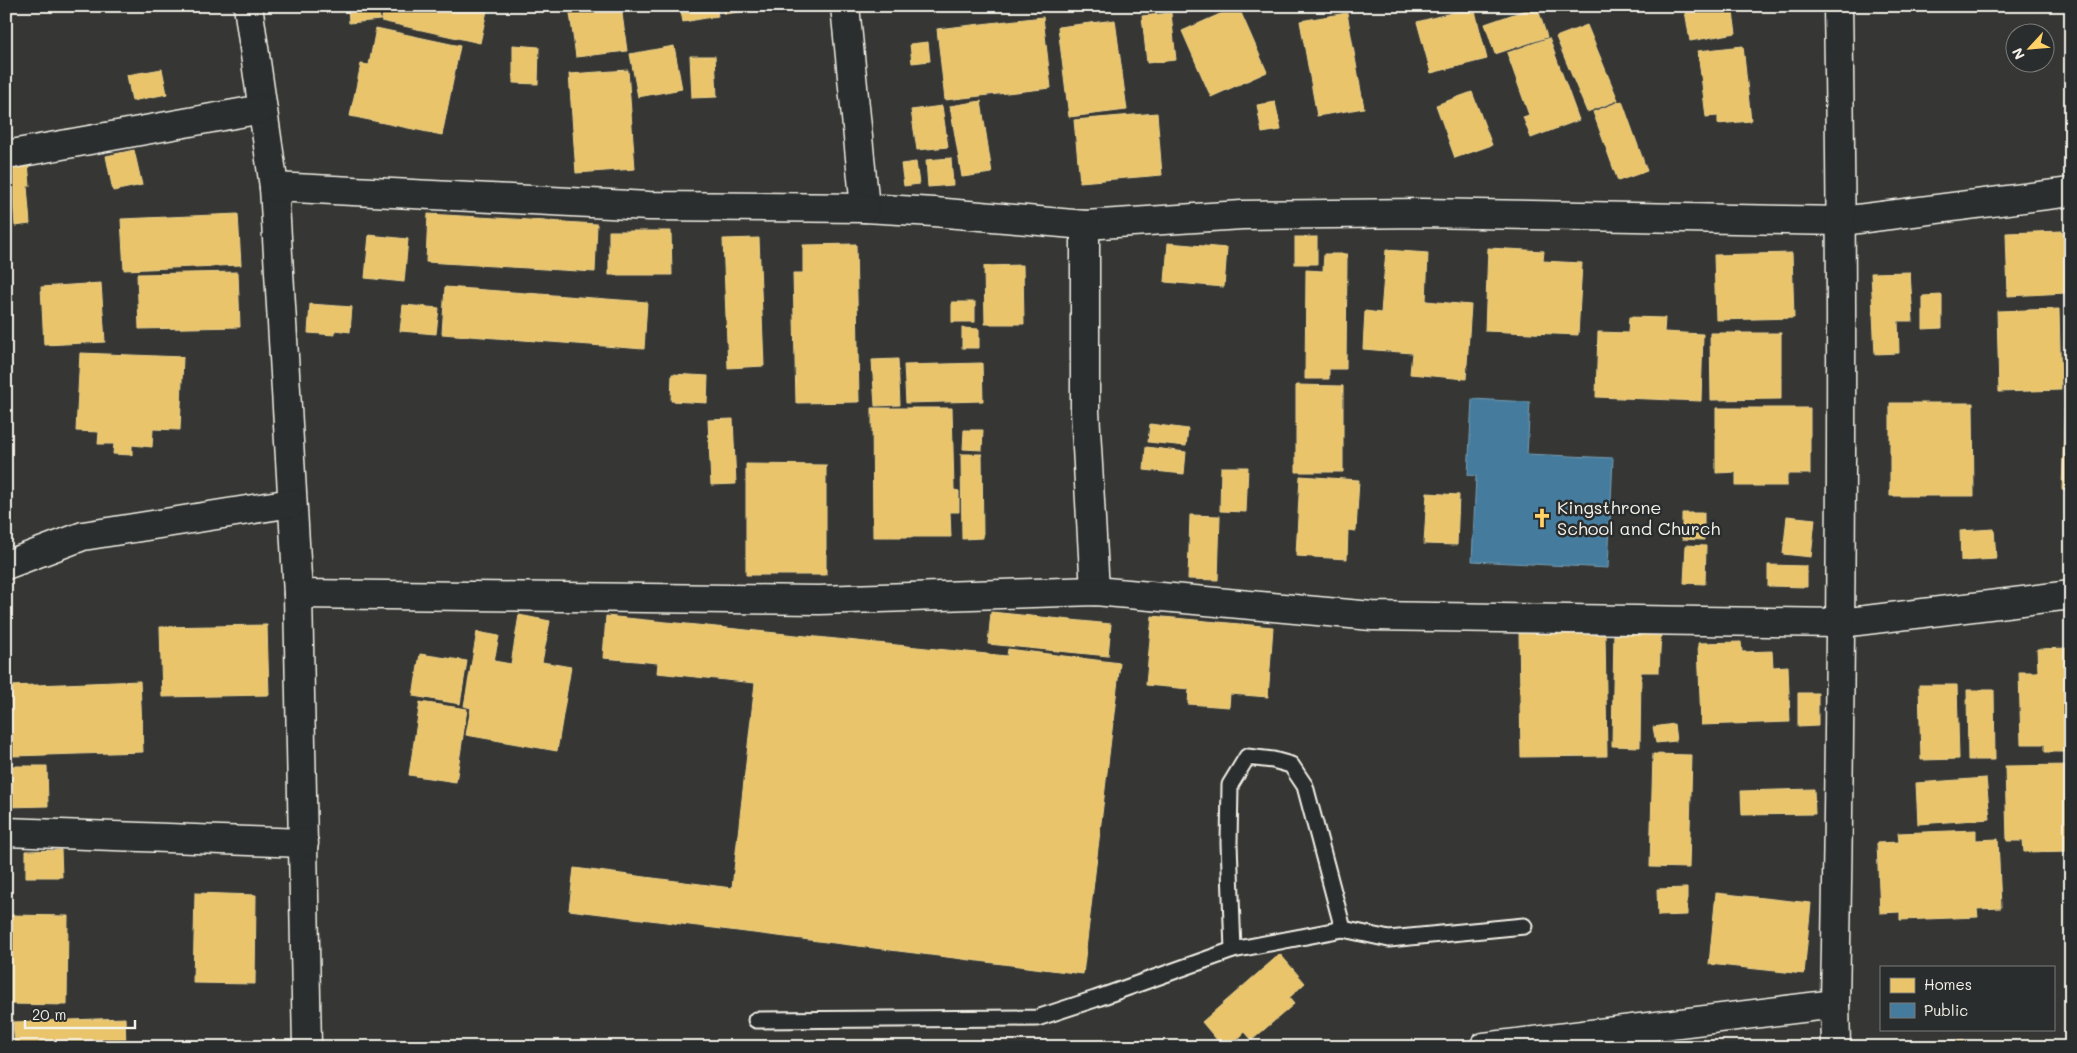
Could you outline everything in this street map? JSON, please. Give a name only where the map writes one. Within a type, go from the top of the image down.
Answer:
[{"type":"street","points":[[248,6],[274,187],[298,594],[307,1047]]},
{"type":"street","points":[[845,6],[865,208]]},
{"type":"street","points":[[1836,1047],[1835,1004],[1842,623],[1842,221],[1838,6]]},
{"type":"street","points":[[6,155],[262,109]]},
{"type":"street","points":[[274,187],[650,206],[865,208],[1084,225],[1242,214],[1412,213],[1842,221],[2071,192]]},
{"type":"street","points":[[1084,225],[1085,411],[1095,590]]},
{"type":"street","points":[[6,565],[83,536],[292,503]]},
{"type":"street","points":[[298,594],[819,600],[1095,590],[1372,616],[1842,623],[2071,595]]},
{"type":"street","points":[[6,832],[304,843]]},
{"type":"street","points":[[1484,1047],[1835,1004]]},
{"type":"lane","points":[[1232,950],[1229,842],[1230,785],[1246,757],[1273,760],[1292,765],[1305,786],[1343,930]]},
{"type":"lane","points":[[756,1020],[1038,1018],[1096,1000],[1232,950],[1343,930],[1389,939],[1524,926]]},
{"type":"building: Homes","points":[[348,6],[378,6],[380,20],[349,23]]},
{"type":"building: Homes","points":[[385,6],[488,6],[480,43],[381,21]]},
{"type":"building: Homes","points":[[569,6],[621,6],[627,51],[576,57]]},
{"type":"building: Homes","points":[[680,6],[716,6],[718,16],[683,22]]},
{"type":"building: Homes","points":[[723,6],[782,6],[724,14]]},
{"type":"building: Homes","points":[[932,6],[976,6],[976,9],[932,8]]},
{"type":"building: Homes","points":[[1238,6],[1267,72],[1211,97],[1182,31]]},
{"type":"building: Homes","points":[[1537,6],[1547,37],[1495,54],[1485,24]]},
{"type":"building: Homes","points":[[1716,6],[1732,6],[1736,33],[1690,41],[1685,11]]},
{"type":"building: Homes","points":[[1474,7],[1487,59],[1431,73],[1417,22]]},
{"type":"building: Homes","points":[[1171,13],[1176,60],[1147,63],[1142,16]]},
{"type":"building: Homes","points":[[1347,13],[1364,108],[1317,116],[1300,21]]},
{"type":"building: Homes","points":[[1043,17],[1051,88],[945,100],[937,29]]},
{"type":"building: Homes","points":[[1115,20],[1127,110],[1069,117],[1058,27]]},
{"type":"building: Homes","points":[[1587,25],[1618,100],[1587,112],[1556,37]]},
{"type":"building: Homes","points":[[376,28],[460,46],[442,135],[350,116],[361,64],[369,65]]},
{"type":"building: Homes","points":[[1549,38],[1579,120],[1531,138],[1523,117],[1529,115],[1507,53]]},
{"type":"building: Homes","points":[[928,42],[930,61],[912,63],[910,44]]},
{"type":"building: Homes","points":[[513,45],[539,47],[538,84],[513,83]]},
{"type":"building: Homes","points":[[674,46],[682,89],[638,97],[630,54]]},
{"type":"building: Homes","points":[[1743,46],[1751,121],[1718,124],[1718,116],[1706,117],[1698,51]]},
{"type":"building: Homes","points":[[690,56],[715,56],[717,97],[692,98]]},
{"type":"building: Homes","points":[[162,69],[167,94],[132,101],[127,75]]},
{"type":"building: Homes","points":[[628,70],[635,169],[576,173],[569,74]]},
{"type":"building: Homes","points":[[1472,92],[1492,145],[1455,158],[1436,105]]},
{"type":"building: Homes","points":[[981,101],[992,173],[962,177],[950,106]]},
{"type":"building: Homes","points":[[1622,101],[1647,171],[1618,181],[1593,112]]},
{"type":"building: Homes","points":[[1275,102],[1281,130],[1262,133],[1257,105]]},
{"type":"building: Homes","points":[[942,106],[948,147],[917,150],[911,110]]},
{"type":"building: Homes","points":[[1157,113],[1162,175],[1080,182],[1074,120]]},
{"type":"building: Homes","points":[[134,150],[142,185],[113,191],[106,156]]},
{"type":"building: Homes","points":[[951,158],[953,185],[928,187],[926,160]]},
{"type":"building: Homes","points":[[916,162],[919,184],[904,186],[901,164]]},
{"type":"building: Homes","points":[[28,163],[30,186],[27,186],[30,224],[15,226],[12,188],[6,189],[6,165]]},
{"type":"building: Homes","points":[[238,214],[241,265],[124,270],[121,219]]},
{"type":"building: Homes","points":[[428,214],[597,224],[595,272],[426,262]]},
{"type":"building: Homes","points":[[609,231],[671,231],[672,275],[609,275]]},
{"type":"building: Homes","points":[[2063,231],[2066,293],[2008,296],[2006,233]]},
{"type":"building: Homes","points":[[369,235],[408,239],[404,282],[365,278]]},
{"type":"building: Homes","points":[[1295,237],[1317,237],[1317,264],[1295,264]]},
{"type":"building: Homes","points":[[759,238],[764,366],[728,368],[723,239]]},
{"type":"building: Homes","points":[[1168,243],[1227,248],[1224,287],[1165,282]]},
{"type":"building: Homes","points":[[856,244],[859,402],[796,403],[793,273],[803,273],[803,245]]},
{"type":"building: Homes","points":[[1488,248],[1544,251],[1543,261],[1582,263],[1578,335],[1485,331]]},
{"type":"building: Homes","points":[[1386,250],[1428,253],[1426,301],[1471,305],[1466,379],[1410,374],[1412,353],[1363,349],[1365,311],[1381,313]]},
{"type":"building: Homes","points":[[1792,253],[1794,318],[1716,320],[1714,255]]},
{"type":"building: Homes","points":[[1324,254],[1347,254],[1346,369],[1329,369],[1329,379],[1305,379],[1306,270],[1323,271]]},
{"type":"building: Homes","points":[[1023,265],[1024,324],[985,324],[984,266]]},
{"type":"building: Homes","points":[[238,272],[240,327],[139,329],[137,274]]},
{"type":"building: Homes","points":[[1910,272],[1913,321],[1898,321],[1899,353],[1875,354],[1871,273]]},
{"type":"building: Homes","points":[[101,283],[105,342],[44,345],[41,287]]},
{"type":"building: Homes","points":[[445,287],[647,302],[644,349],[442,334]]},
{"type":"building: Homes","points":[[1942,295],[1942,328],[1923,329],[1923,296]]},
{"type":"building: Homes","points":[[952,302],[975,302],[975,322],[952,322]]},
{"type":"building: Homes","points":[[310,304],[352,307],[350,332],[335,330],[335,335],[308,333]]},
{"type":"building: Homes","points":[[403,305],[439,308],[436,334],[400,331]]},
{"type":"building: Homes","points":[[2059,309],[2061,390],[1999,392],[1997,311]]},
{"type":"building: Homes","points":[[1629,317],[1665,318],[1664,332],[1703,334],[1701,401],[1596,397],[1598,332],[1628,333]]},
{"type":"building: Homes","points":[[962,328],[979,329],[979,348],[962,348]]},
{"type":"building: Homes","points":[[1710,333],[1781,333],[1781,399],[1711,400]]},
{"type":"building: Homes","points":[[80,353],[183,357],[180,430],[153,429],[152,447],[132,445],[132,455],[113,454],[114,444],[98,444],[99,432],[76,431]]},
{"type":"building: Homes","points":[[898,359],[900,405],[875,406],[872,360]]},
{"type":"building: Homes","points":[[982,363],[983,401],[906,403],[904,365]]},
{"type":"building: Homes","points":[[672,374],[708,376],[707,403],[671,401]]},
{"type":"building: Homes","points":[[1296,385],[1343,386],[1343,472],[1296,472]]},
{"type":"building: Homes","points":[[2065,389],[2071,389],[2071,491],[2062,490]]},
{"type":"building: Homes","points":[[1890,403],[1973,403],[1974,496],[1890,496]]},
{"type":"building: Homes","points":[[872,408],[952,408],[954,490],[959,491],[959,512],[950,512],[951,537],[873,537]]},
{"type":"building: Homes","points":[[1716,408],[1810,408],[1810,474],[1787,474],[1787,486],[1736,486],[1736,472],[1716,473]]},
{"type":"building: Homes","points":[[733,419],[736,484],[711,485],[708,420]]},
{"type":"building: Homes","points":[[1150,424],[1188,429],[1186,446],[1148,442]]},
{"type":"building: Homes","points":[[964,430],[983,430],[982,450],[963,449]]},
{"type":"building: Homes","points":[[1146,447],[1186,452],[1184,474],[1144,470]]},
{"type":"building: Homes","points":[[961,454],[982,454],[983,538],[962,539]]},
{"type":"building: Homes","points":[[746,464],[826,465],[826,575],[746,575]]},
{"type":"building: Homes","points":[[1221,467],[1248,467],[1246,512],[1220,511]]},
{"type":"building: Homes","points":[[1300,476],[1359,480],[1356,531],[1348,530],[1347,559],[1296,556]]},
{"type":"building: Homes","points":[[1427,493],[1459,495],[1457,545],[1424,544]]},
{"type":"building: Homes","points":[[1682,513],[1704,513],[1704,540],[1682,539]]},
{"type":"building: Homes","points":[[1190,515],[1220,516],[1218,580],[1188,579]]},
{"type":"building: Homes","points":[[1787,516],[1815,519],[1811,557],[1783,554]]},
{"type":"building: Homes","points":[[1994,529],[1996,559],[1961,561],[1960,531]]},
{"type":"building: Homes","points":[[1686,545],[1706,546],[1705,584],[1684,583]]},
{"type":"building: Homes","points":[[1768,565],[1807,566],[1807,587],[1768,586]]},
{"type":"building: Homes","points":[[991,612],[1111,624],[1108,656],[988,644]]},
{"type":"building: Homes","points":[[519,615],[550,621],[542,662],[571,667],[557,751],[466,735],[471,708],[464,706],[477,632],[499,636],[494,661],[511,664]]},
{"type":"building: Homes","points":[[606,616],[1007,656],[1008,649],[1120,663],[1083,974],[569,910],[574,868],[732,888],[755,683],[657,673],[658,663],[603,658]]},
{"type":"building: Homes","points":[[1152,616],[1273,627],[1268,697],[1230,694],[1229,707],[1188,704],[1189,689],[1146,685]]},
{"type":"building: Homes","points":[[267,625],[269,695],[162,697],[160,627]]},
{"type":"building: Homes","points":[[1614,630],[1661,631],[1659,672],[1641,672],[1640,747],[1612,746]]},
{"type":"building: Homes","points":[[1605,632],[1607,756],[1521,757],[1519,633]]},
{"type":"building: Homes","points":[[1741,642],[1742,652],[1772,651],[1773,667],[1788,666],[1790,722],[1701,725],[1698,643]]},
{"type":"building: Homes","points":[[2071,648],[2069,752],[2045,752],[2045,744],[2021,744],[2019,672],[2038,672],[2037,649]]},
{"type":"building: Homes","points":[[420,654],[467,661],[460,704],[413,696]]},
{"type":"building: Homes","points":[[140,681],[143,752],[13,756],[10,686]]},
{"type":"building: Homes","points":[[1919,685],[1957,685],[1959,759],[1921,760]]},
{"type":"building: Homes","points":[[1967,690],[1994,690],[1995,760],[1968,760]]},
{"type":"building: Homes","points":[[1798,693],[1818,693],[1818,726],[1798,727]]},
{"type":"building: Homes","points":[[420,702],[467,709],[456,782],[409,775]]},
{"type":"building: Homes","points":[[1674,724],[1676,741],[1656,743],[1653,727]]},
{"type":"building: Homes","points":[[1653,754],[1692,755],[1689,868],[1650,867]]},
{"type":"building: Homes","points":[[2071,765],[2071,851],[2024,852],[2023,841],[2007,841],[2005,766]]},
{"type":"building: Homes","points":[[6,766],[47,766],[48,806],[6,807]]},
{"type":"building: Homes","points":[[1986,778],[1990,819],[1918,824],[1916,783]]},
{"type":"building: Homes","points":[[1814,789],[1815,814],[1742,815],[1741,791]]},
{"type":"building: Homes","points":[[1976,830],[1976,840],[1998,839],[2001,908],[1977,909],[1978,917],[1900,920],[1900,912],[1880,913],[1877,843],[1899,842],[1898,833]]},
{"type":"building: Homes","points":[[61,850],[62,877],[26,877],[26,851]]},
{"type":"building: Homes","points":[[1687,888],[1687,915],[1658,916],[1657,889]]},
{"type":"building: Homes","points":[[195,893],[256,895],[255,984],[193,983]]},
{"type":"building: Homes","points":[[1716,893],[1811,903],[1804,974],[1709,964]]},
{"type":"building: Homes","points":[[10,915],[68,916],[67,1005],[8,1004]]},
{"type":"building: Homes","points":[[1280,954],[1305,983],[1289,998],[1294,1004],[1252,1040],[1245,1032],[1229,1047],[1223,1047],[1202,1022]]},
{"type":"building: Homes","points":[[125,1018],[126,1047],[15,1047],[13,1022]]},
{"type":"building: Homes","points":[[1964,1040],[1964,1047],[1904,1047],[1904,1043]]},
{"type":"building: Public","name":"Kingsthrone School and Church","points":[[1472,399],[1530,402],[1527,454],[1613,458],[1608,568],[1472,561],[1476,476],[1468,475]]},
{"type":"place","name":"Kingsthrone School and Church","points":[[1542,518]]}]
